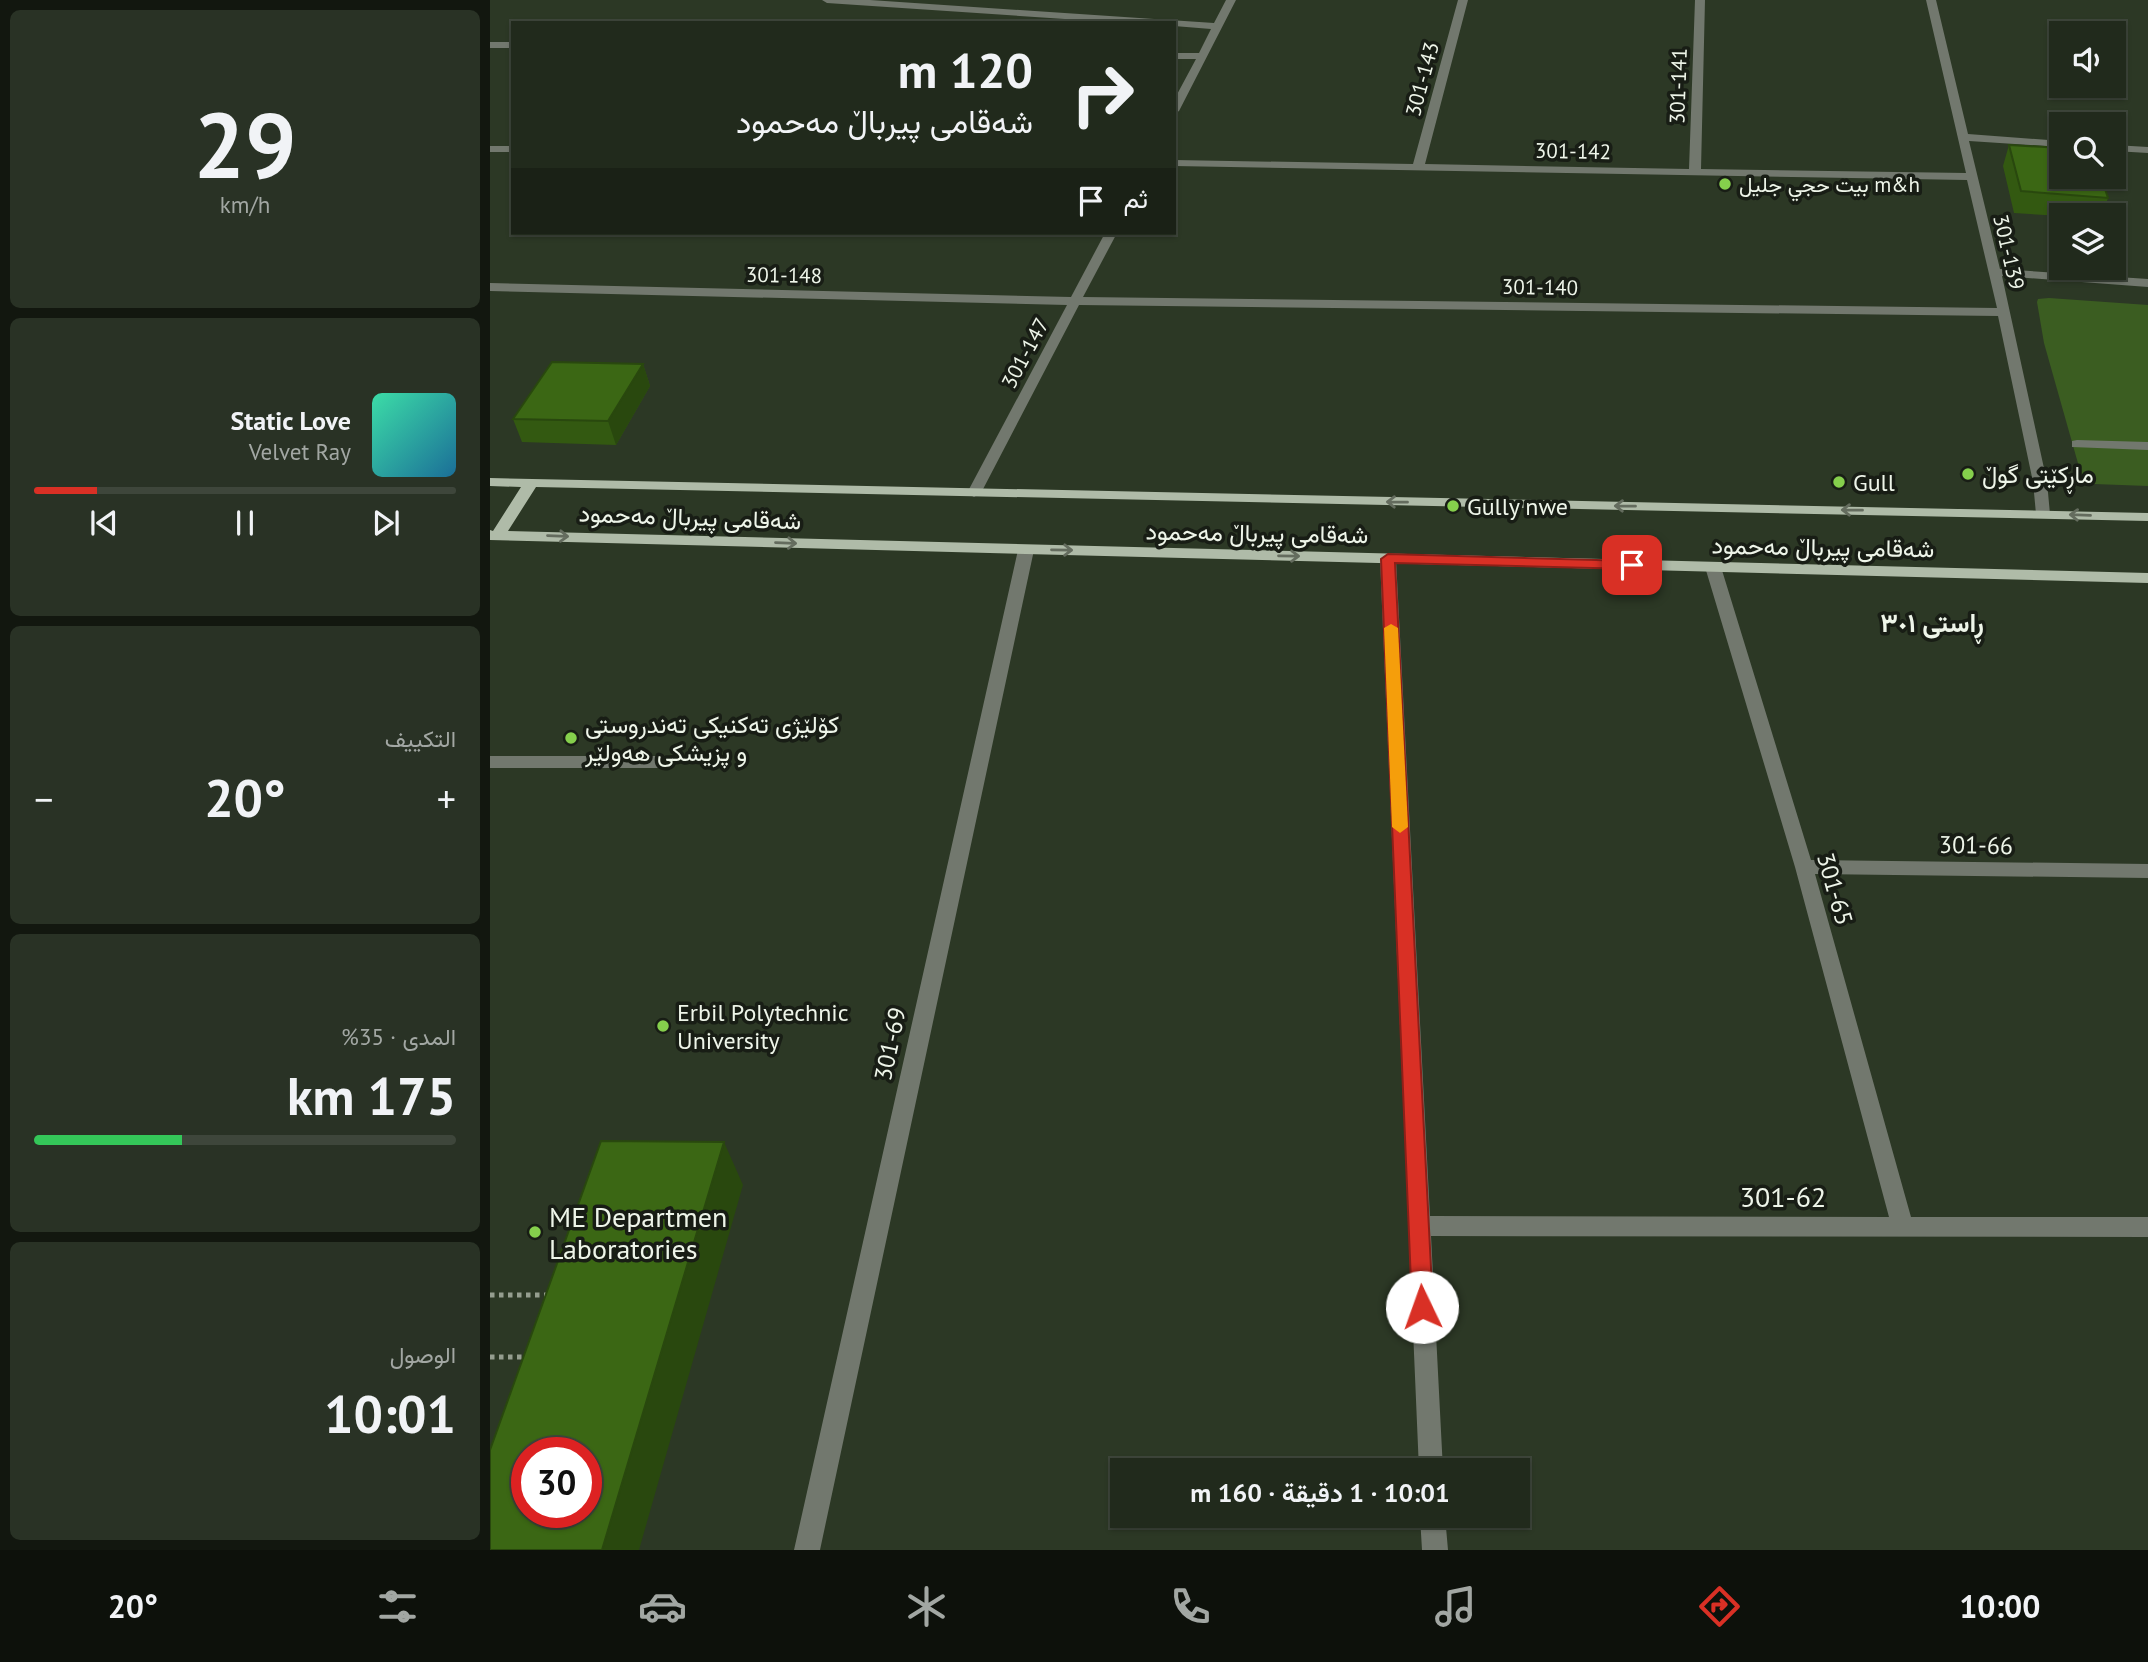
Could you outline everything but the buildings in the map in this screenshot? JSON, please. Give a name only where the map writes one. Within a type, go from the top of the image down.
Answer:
[{"type":"main road","name":"شەقامی پیرباڵ مەحمود","points":[[490,482],[2148,517]]},
{"type":"main road","points":[[494,535],[531,483]]},
{"type":"main road","name":"شەقامی پیرباڵ مەحمود","points":[[494,535],[2148,578]]},
{"type":"street","points":[[827,0],[1143,21]]},
{"type":"street","points":[[1176,107],[1231,0]]},
{"type":"street","name":"301-143","points":[[1418,167],[1463,0]]},
{"type":"street","name":"301-141","points":[[1695,172],[1700,0]]},
{"type":"street","name":"301-139","points":[[1931,0],[2004,312],[2040,482],[2043,514]]},
{"type":"street","points":[[1176,23],[1218,26]]},
{"type":"street","points":[[490,45],[511,45]]},
{"type":"street","points":[[1176,56],[1203,56]]},
{"type":"street","points":[[1963,137],[2049,143]]},
{"type":"street","points":[[490,149],[511,149]]},
{"type":"street","points":[[2126,149],[2148,150]]},
{"type":"street","name":"301-142","points":[[1176,163],[1972,177]]},
{"type":"street","name":"301-147","points":[[974,493],[1110,235]]},
{"type":"street","points":[[1994,272],[2148,283]]},
{"type":"street","name":"301-148","points":[[490,287],[1076,301]]},
{"type":"street","name":"301-140","points":[[1076,301],[2004,312]]},
{"type":"street","points":[[2077,444],[2148,446]]},
{"type":"street","name":"301-69","points":[[807,1550],[1026,550]]},
{"type":"street","points":[[1388,559],[1430,1458]]},
{"type":"street","name":"301-65","points":[[1713,567],[1804,867],[1903,1226]]},
{"type":"street","points":[[490,762],[657,762]]},
{"type":"street","name":"301-66","points":[[1804,867],[2148,871]]},
{"type":"street","name":"301-62","points":[[1418,1226],[2148,1227]]},
{"type":"street","points":[[1434,1528],[1435,1550]]},
{"type":"path","points":[[490,1295],[551,1295]]},
{"type":"path","points":[[490,1357],[529,1357]]},
{"type":"green space","points":[[2038,299],[2148,305],[2148,486],[2094,484],[2083,481],[2044,343],[2037,302]]},
{"type":"slow traffic","points":[[1391,628],[1400,827]]},
{"type":"place","name":"بيت حجي جليل m&h","points":[[1725,184]]},
{"type":"place","name":"ماڕکێتی گوڵ","points":[[1968,474]]},
{"type":"place","name":"Gull","points":[[1839,482]]},
{"type":"place","name":"Gully nwe","points":[[1453,506]]},
{"type":"place","name":"کۆلێژی تەکنیکی تەندروستی و پزیشکی هەولێر","points":[[571,738]]},
{"type":"place","name":"Erbil Polytechnic University","points":[[663,1026]]},
{"type":"place","name":"ME Departmen Laboratories","points":[[535,1232]]},
{"type":"district","name":"ڕاستی ٣٠١","points":[[1932,622]]},
{"type":"route","points":[[1422,1307],[1388,559],[1632,565]]}]
